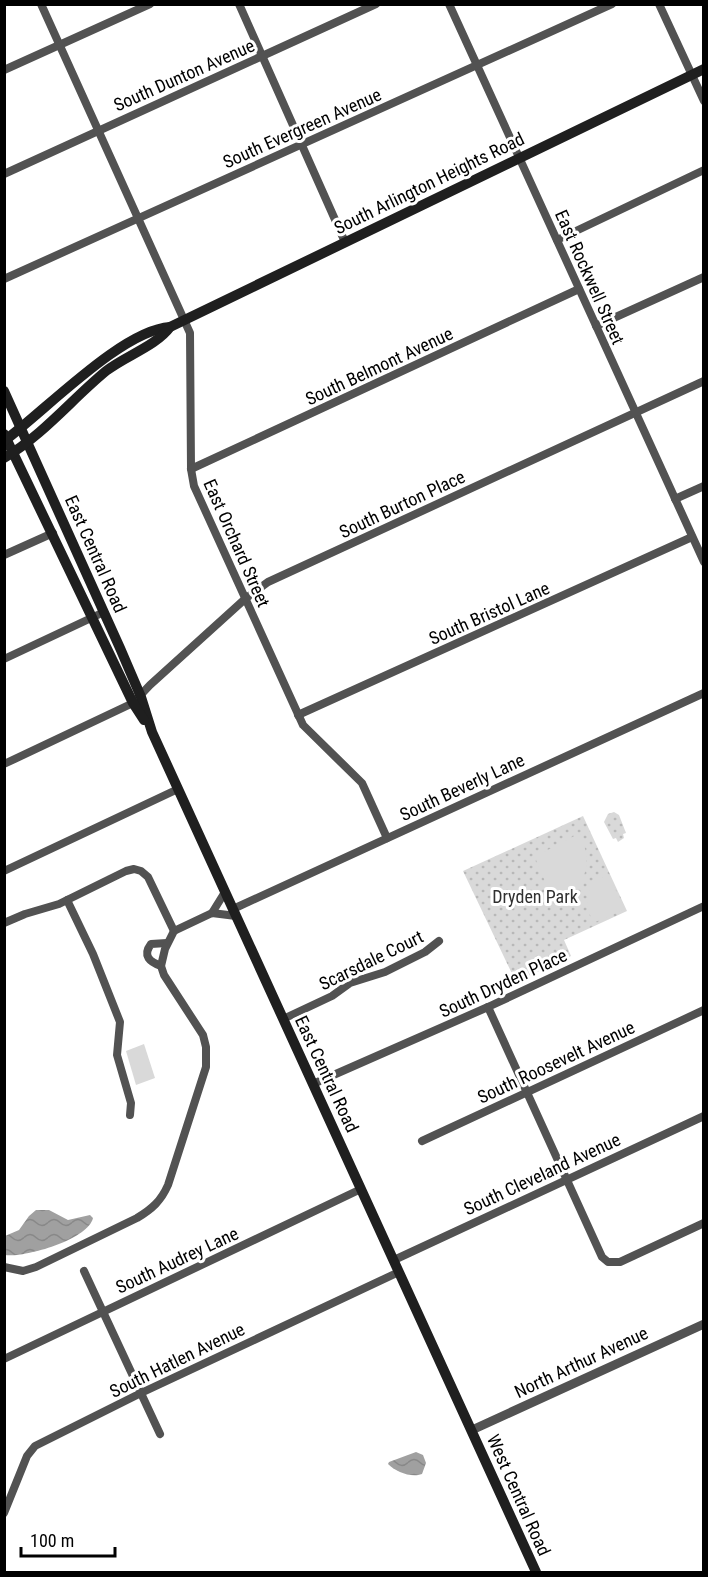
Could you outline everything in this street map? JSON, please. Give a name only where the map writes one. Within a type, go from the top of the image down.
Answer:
[{"type":"main road","name":"South Arlington Heights Road","points":[[5,438],[103,360],[158,328],[170,327],[704,69]]},
{"type":"main road","name":"South Arlington Heights Road","points":[[9,455],[28,441],[107,370],[163,336],[170,327]]},
{"type":"main road","name":"East Central Road","points":[[4,391],[104,612],[137,700]]},
{"type":"main road","name":"East Central Road","points":[[5,438],[9,455],[53,533],[93,618],[137,700],[472,1430]]},
{"type":"main road","name":"West Central Road","points":[[472,1430],[536,1572]]},
{"type":"street","name":"East Orchard Street","points":[[42,4],[190,333],[191,469],[194,486],[298,715],[309,733],[362,783],[387,838]]},
{"type":"street","points":[[4,70],[150,4]]},
{"type":"street","points":[[239,4],[345,242]]},
{"type":"street","name":"South Dunton Avenue","points":[[4,174],[376,4]]},
{"type":"street","name":"East Rockwell Street","points":[[449,4],[704,562]]},
{"type":"street","name":"South Evergreen Avenue","points":[[4,279],[612,4]]},
{"type":"street","points":[[659,4],[704,100]]},
{"type":"street","points":[[557,240],[704,170]]},
{"type":"street","points":[[596,326],[704,277]]},
{"type":"street","name":"South Belmont Avenue","points":[[191,469],[579,289]]},
{"type":"street","name":"South Burton Place","points":[[137,700],[150,685],[245,599],[268,582],[704,381]]},
{"type":"street","points":[[675,499],[704,486]]},
{"type":"street","points":[[4,555],[53,533]]},
{"type":"street","name":"South Bristol Lane","points":[[298,715],[692,537]]},
{"type":"street","points":[[4,659],[104,612]]},
{"type":"street","name":"South Beverly Lane","points":[[234,912],[387,838],[704,693]]},
{"type":"street","points":[[4,764],[137,700]]},
{"type":"street","points":[[4,871],[178,789]]},
{"type":"street","points":[[4,923],[67,900],[134,869],[141,871],[148,878],[174,932]]},
{"type":"street","points":[[212,913],[225,892]]},
{"type":"street","points":[[67,900],[93,954],[120,1022],[117,1055],[131,1103],[130,1115]]},
{"type":"street","name":"South Dryden Place","points":[[314,1084],[488,1007],[704,906]]},
{"type":"street","points":[[4,1267],[23,1271],[36,1267],[153,1208],[161,1200],[205,1077],[206,1047],[198,1027],[168,982],[161,966],[167,943],[174,932],[212,913],[234,912]]},
{"type":"street","name":"Scarsdale Court","points":[[284,1019],[332,996],[350,983],[385,972],[425,952],[439,942]]},
{"type":"street","points":[[161,966],[150,962],[147,956],[148,949],[152,944],[167,943]]},
{"type":"street","points":[[488,1007],[602,1257],[608,1262],[620,1262],[704,1223]]},
{"type":"street","name":"South Roosevelt Avenue","points":[[422,1141],[704,1011]]},
{"type":"street","name":"South Cleveland Avenue","points":[[394,1260],[704,1116]]},
{"type":"street","name":"South Audrey Lane","points":[[4,1359],[362,1189]]},
{"type":"street","points":[[84,1271],[160,1434]]},
{"type":"street","name":"South Hatlen Avenue","points":[[4,1513],[27,1456],[35,1446],[141,1393],[399,1272]]},
{"type":"street","name":"North Arthur Avenue","points":[[472,1430],[704,1324]]},
{"type":"green space","points":[[614,812],[619,815],[626,833],[623,834],[624,838],[618,842],[616,838],[613,839],[604,822],[608,814]]},
{"type":"green space","name":"Dryden Park","points":[[583,816],[627,911],[564,940],[571,956],[516,982],[463,871]]},
{"type":"green space","points":[[580,833],[586,855],[584,874],[573,889],[552,898],[536,860],[538,855]]},
{"type":"green space","points":[[608,874],[624,907],[623,910],[593,923],[588,907],[588,894],[594,884]]},
{"type":"green space","points":[[144,1044],[155,1078],[136,1085],[126,1051]]},
{"type":"water","points":[[36,1210],[49,1210],[68,1220],[90,1215],[93,1218],[89,1226],[80,1233],[54,1246],[26,1254],[5,1255],[5,1236],[19,1230]]},
{"type":"water","points":[[416,1452],[423,1455],[426,1463],[422,1474],[404,1474],[388,1464],[389,1462]]}]
